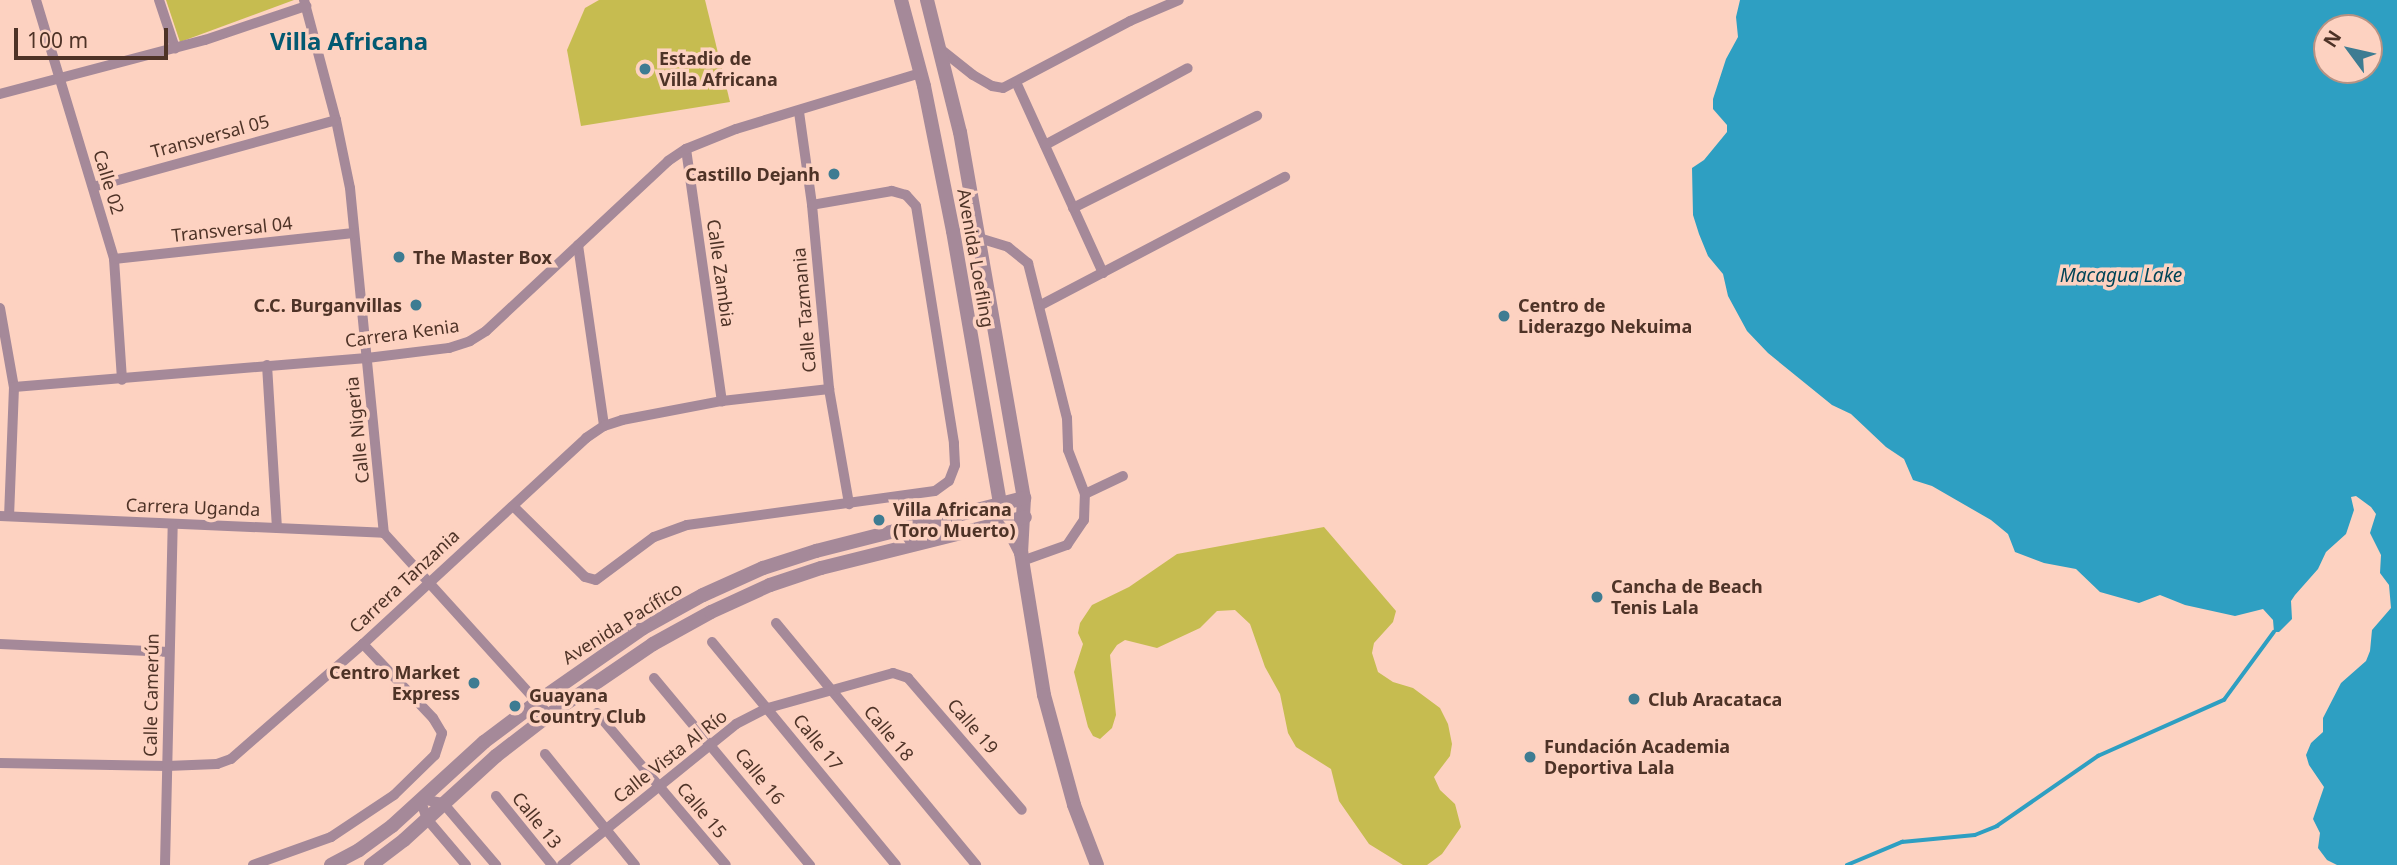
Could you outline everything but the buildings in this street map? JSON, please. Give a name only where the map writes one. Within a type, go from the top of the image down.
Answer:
[{"type":"street","name":"Calle 02","points":[[36,0],[114,259],[122,380]]},
{"type":"street","points":[[159,0],[175,48]]},
{"type":"street","name":"Avenida Loefling","points":[[901,0],[920,73],[953,231],[1000,504],[1022,557]]},
{"type":"street","name":"Avenida Loefling","points":[[927,0],[961,132],[1024,498],[1022,557]]},
{"type":"street","points":[[939,48],[992,86],[1003,88],[1130,21],[1179,0]]},
{"type":"street","points":[[0,94],[175,48],[305,3]]},
{"type":"street","name":"Calle Nigeria","points":[[305,3],[336,120],[350,188],[384,533]]},
{"type":"street","points":[[1045,145],[1188,68]]},
{"type":"street","name":"Carrera Kenia","points":[[14,387],[367,358],[449,348],[470,341],[486,331],[668,161],[686,149],[736,129],[920,73]]},
{"type":"street","points":[[1016,82],[1103,273]]},
{"type":"street","name":"Calle Tazmania","points":[[799,112],[812,205],[829,389],[849,503]]},
{"type":"street","points":[[1073,208],[1257,116]]},
{"type":"street","name":"Transversal 05","points":[[93,187],[336,120]]},
{"type":"street","name":"Calle Zambia","points":[[686,149],[722,401]]},
{"type":"street","points":[[1039,306],[1285,177]]},
{"type":"street","points":[[513,506],[584,577],[596,580],[654,537],[672,530],[936,491],[949,481],[955,465],[954,443],[916,206],[906,195],[892,191],[812,205]]},
{"type":"street","name":"Transversal 04","points":[[114,259],[354,233]]},
{"type":"street","points":[[979,238],[1008,247],[1028,263],[1066,418],[1068,450],[1085,494],[1084,520],[1067,545],[1022,557],[1036,650],[1056,743],[1080,824],[1097,865]]},
{"type":"street","points":[[578,245],[604,426]]},
{"type":"street","points":[[0,308],[14,387],[5,516]]},
{"type":"street","points":[[267,365],[276,528]]},
{"type":"street","name":"Carrera Tanzania","points":[[0,763],[167,766],[217,764],[231,759],[363,644],[428,581],[586,438],[604,426],[622,419],[722,401],[829,389]]},
{"type":"street","points":[[1085,494],[1123,476]]},
{"type":"street","name":"Avenida Pacífico","points":[[331,865],[381,834],[484,742],[537,702],[643,628],[703,596],[763,568],[864,538],[1024,498]]},
{"type":"street","name":"Carrera Uganda","points":[[5,516],[384,533]]},
{"type":"street","name":"Avenida Pacífico","points":[[371,865],[549,715],[653,643],[711,612],[770,585],[880,552],[1025,517]]},
{"type":"street","name":"Calle Camerún","points":[[165,865],[173,525]]},
{"type":"street","points":[[384,533],[549,715]]},
{"type":"street","name":"Calle 18","points":[[776,623],[976,865]]},
{"type":"street","name":"Calle 17","points":[[712,642],[896,865]]},
{"type":"street","points":[[0,644],[169,652]]},
{"type":"street","points":[[253,865],[331,836],[394,795],[435,755],[442,733],[433,718],[363,644]]},
{"type":"street","name":"Calle Vista Al Río","points":[[562,865],[736,724],[768,708],[893,673]]},
{"type":"street","name":"Calle 19","points":[[893,673],[908,678],[1022,810]]},
{"type":"street","name":"Calle 16","points":[[654,678],[810,865]]},
{"type":"street","name":"Calle 15","points":[[597,713],[726,865]]},
{"type":"street","points":[[545,754],[635,865]]},
{"type":"street","name":"Calle 13","points":[[496,796],[552,865]]},
{"type":"street","points":[[466,865],[427,819],[420,799],[443,803],[496,865]]},
{"type":"shaded area","points":[[166,0],[294,0],[180,42]]},
{"type":"shaded area","name":"Estadio de Villa Africana","points":[[599,0],[705,0],[730,102],[581,126],[567,50],[585,8]]},
{"type":"shaded area","points":[[1324,527],[1396,611],[1393,622],[1374,643],[1372,653],[1378,672],[1393,682],[1413,688],[1440,708],[1448,724],[1452,744],[1450,756],[1434,777],[1440,790],[1455,804],[1461,827],[1442,854],[1427,865],[1403,865],[1369,844],[1339,801],[1331,769],[1296,747],[1288,733],[1280,694],[1265,667],[1250,624],[1235,610],[1217,611],[1200,628],[1157,648],[1125,640],[1117,645],[1110,655],[1116,715],[1112,728],[1100,739],[1093,736],[1088,727],[1074,672],[1083,644],[1078,633],[1080,623],[1092,605],[1129,587],[1177,554]]},
{"type":"water","name":"Macagua Lake","points":[[1740,0],[2397,0],[2397,865],[2337,865],[2327,860],[2318,848],[2320,833],[2313,819],[2324,787],[2309,765],[2306,755],[2311,743],[2323,732],[2323,718],[2341,683],[2366,661],[2372,630],[2391,608],[2389,585],[2380,573],[2381,555],[2370,533],[2376,514],[2371,507],[2356,496],[2351,497],[2354,510],[2346,534],[2326,552],[2318,569],[2291,601],[2292,619],[2279,632],[2274,632],[2273,620],[2263,609],[2235,616],[2185,605],[2160,595],[2139,603],[2100,592],[2076,569],[2044,563],[2015,552],[2008,534],[1991,520],[1932,486],[1913,480],[1904,459],[1886,447],[1851,414],[1832,405],[1768,353],[1747,331],[1728,296],[1723,274],[1708,256],[1699,234],[1693,215],[1692,168],[1704,160],[1727,132],[1727,125],[1713,109],[1713,99],[1726,59],[1738,37],[1736,17]]},
{"type":"waterway","points":[[1847,865],[1902,842],[1975,835],[1997,826],[2098,756],[2224,700],[2274,632]]},
{"type":"place","name":"Estadio de Villa Africana","points":[[645,69]]},
{"type":"place","name":"Castillo Dejanh","points":[[834,174]]},
{"type":"place","name":"The Master Box","points":[[399,257]]},
{"type":"place","name":"C.C. Burganvillas","points":[[416,305]]},
{"type":"place","name":"Centro de Liderazgo Nekuima","points":[[1504,316]]},
{"type":"place","name":"Villa Africana (Toro Muerto)","points":[[879,520]]},
{"type":"place","name":"Cancha de Beach Tenis Lala","points":[[1597,597]]},
{"type":"place","name":"Centro Market Express","points":[[474,683]]},
{"type":"place","name":"Club Aracataca","points":[[1634,699]]},
{"type":"place","name":"Guayana Country Club","points":[[515,706]]},
{"type":"place","name":"Fundación Academia Deportiva Lala","points":[[1530,757]]},
{"type":"district","name":"Villa Africana","points":[[349,41]]}]
